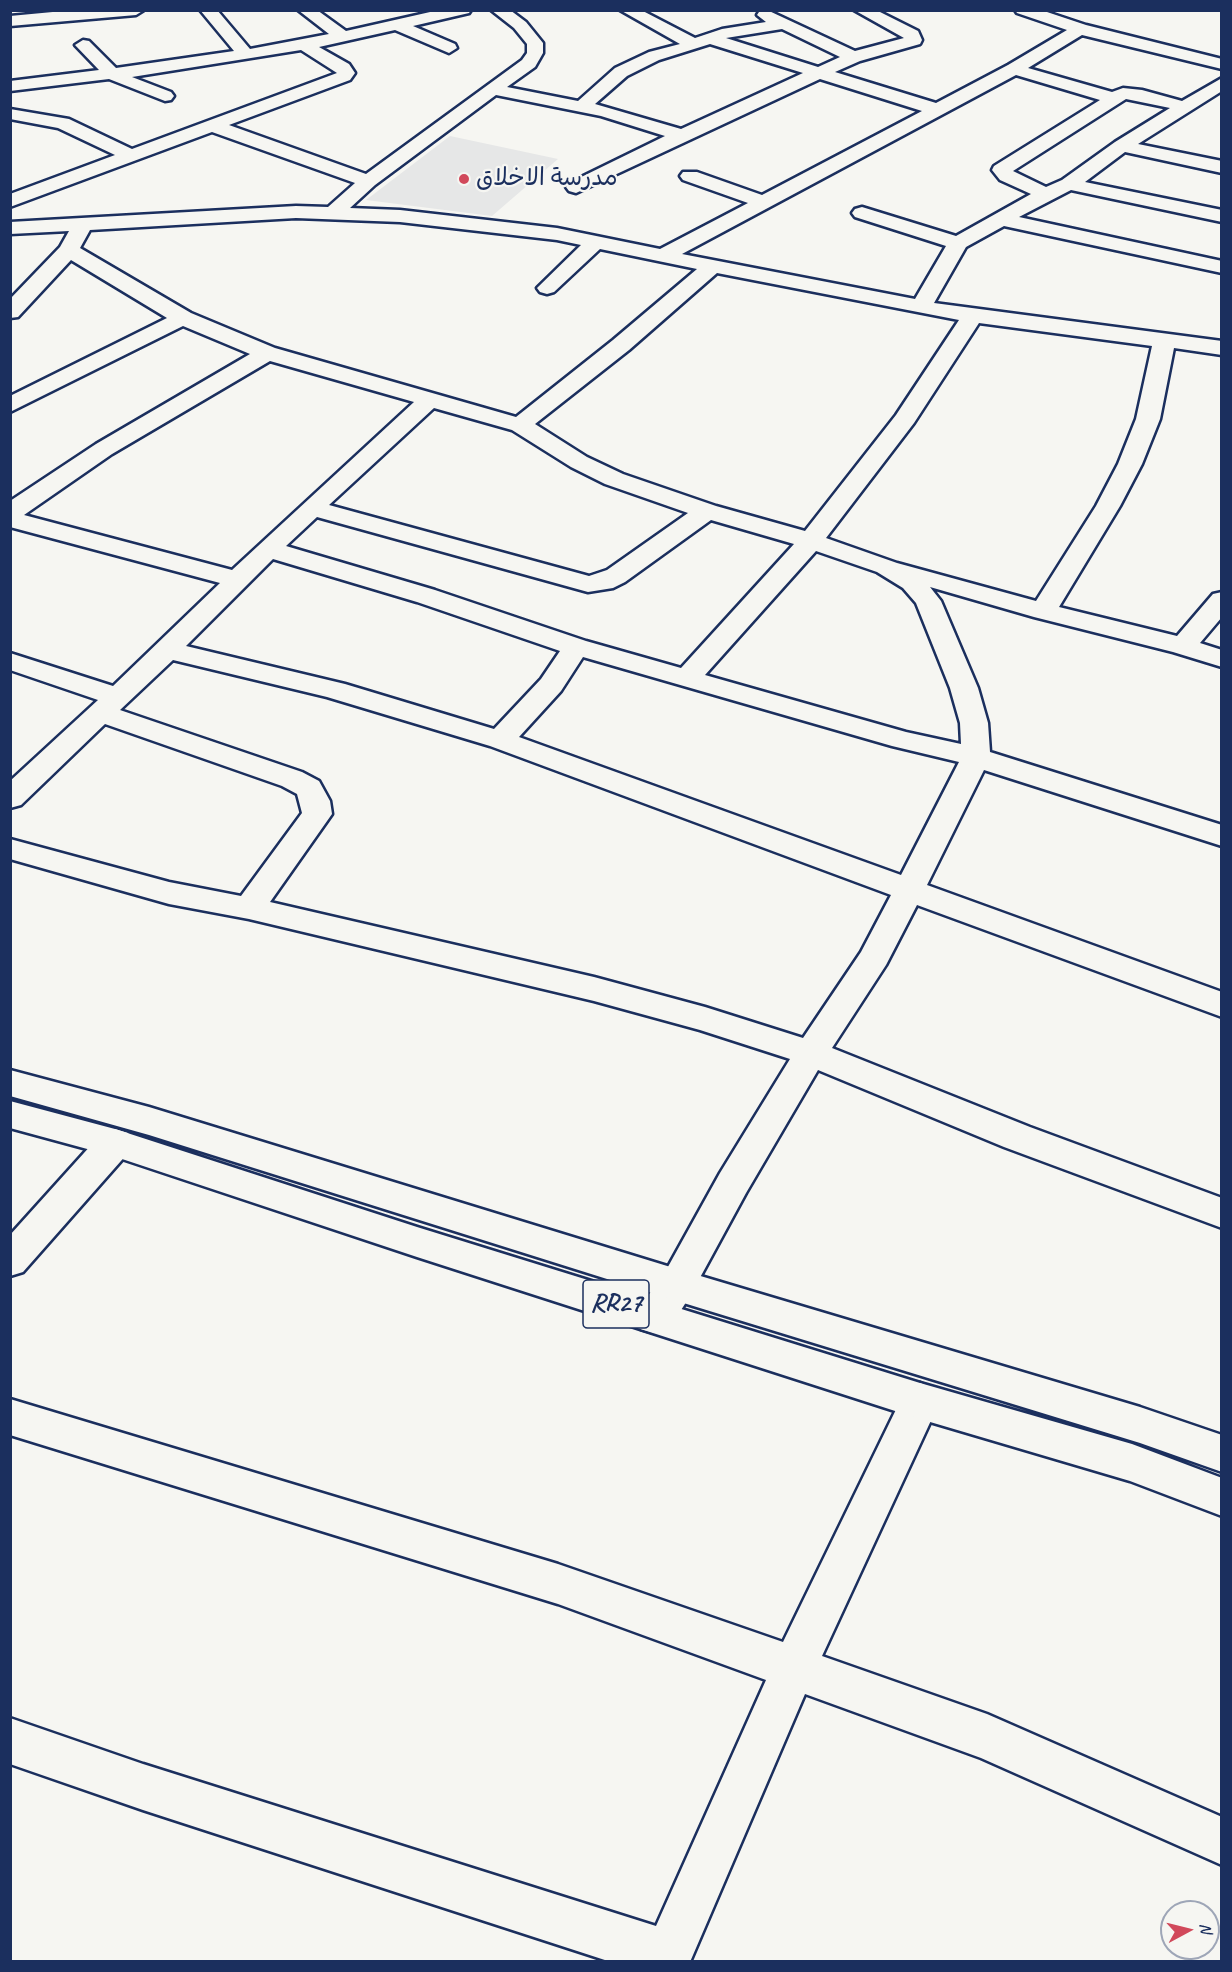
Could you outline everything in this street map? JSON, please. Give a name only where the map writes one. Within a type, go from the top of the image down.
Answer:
[{"type":"main road","points":[[10,21],[136,10]]},
{"type":"main road","points":[[208,10],[246,54]]},
{"type":"main road","points":[[306,10],[342,36]]},
{"type":"main road","points":[[10,86],[113,75],[304,45],[463,10]]},
{"type":"main road","points":[[334,212],[368,181],[529,63],[535,53],[535,43],[529,34],[499,10]]},
{"type":"main road","points":[[628,10],[693,40],[821,72],[936,110]]},
{"type":"main road","points":[[755,10],[854,57]]},
{"type":"main road","points":[[576,187],[682,135],[854,57],[914,38],[862,10]]},
{"type":"main road","points":[[1023,10],[1080,28],[1217,59]]},
{"type":"main road","points":[[582,106],[621,72],[655,56],[668,54],[693,40],[783,24]]},
{"type":"main road","points":[[397,25],[449,48]]},
{"type":"main road","points":[[663,256],[1014,69],[1080,28]]},
{"type":"main road","points":[[83,45],[113,75],[165,96]]},
{"type":"main road","points":[[10,201],[344,76],[343,68],[304,45]]},
{"type":"main road","points":[[1014,69],[1114,98]]},
{"type":"main road","points":[[922,306],[958,243],[1046,194],[1069,184],[1122,146],[1221,83]]},
{"type":"main road","points":[[495,90],[582,106],[631,118],[682,135]]},
{"type":"main road","points":[[1046,194],[1006,176],[1000,170],[1123,93],[1132,93],[1185,107]]},
{"type":"main road","points":[[10,114],[63,123],[132,156]]},
{"type":"main road","points":[[214,126],[368,181]]},
{"type":"main road","points":[[1122,146],[1221,167]]},
{"type":"main road","points":[[690,176],[763,202]]},
{"type":"main road","points":[[1069,184],[1221,216]]},
{"type":"main road","points":[[10,228],[334,212],[512,228],[597,241],[845,294],[973,316],[1164,341],[1213,341]]},
{"type":"main road","points":[[862,213],[958,243]]},
{"type":"main road","points":[[1001,219],[1221,267]]},
{"type":"main road","points":[[10,312],[69,250],[83,223]]},
{"type":"main road","points":[[547,288],[597,241]]},
{"type":"main road","points":[[69,250],[183,318],[267,353],[520,425],[579,462],[614,479],[706,510],[811,540],[886,567],[1043,611],[1183,646],[1221,659]]},
{"type":"main road","points":[[520,425],[621,345],[712,266]]},
{"type":"main road","points":[[685,680],[811,540],[906,418],[973,316]]},
{"type":"main road","points":[[10,405],[183,318]]},
{"type":"main road","points":[[1043,611],[1108,506],[1130,464],[1148,419],[1164,341]]},
{"type":"main road","points":[[10,513],[104,448],[267,353]]},
{"type":"main road","points":[[10,798],[166,650],[236,579],[429,400]]},
{"type":"main road","points":[[312,508],[588,584],[604,582],[616,576],[706,510]]},
{"type":"main road","points":[[10,519],[236,579]]},
{"type":"main road","points":[[268,549],[426,596],[576,647],[685,680],[830,718],[902,740],[976,757],[1221,836]]},
{"type":"main road","points":[[655,1317],[677,1285],[732,1183],[811,1053],[875,957],[976,757],[974,723],[964,688],[928,601],[912,582],[886,567]]},
{"type":"main road","points":[[1183,646],[1221,600]]},
{"type":"main road","points":[[500,740],[550,684],[576,647]]},
{"type":"main road","points":[[166,650],[334,690],[500,740],[909,891],[1220,1001]]},
{"type":"main road","points":[[10,661],[309,788],[315,801],[317,814],[249,909]]},
{"type":"main road","points":[[10,849],[170,893],[249,909],[594,989],[705,1019],[811,1053],[1017,1137],[1221,1213]]},
{"type":"main road","name":"RR27","points":[[10,1083],[160,1124],[677,1285],[1140,1425],[1221,1454]]},
{"type":"main road","name":"RR27","points":[[10,1114],[115,1143],[417,1242],[920,1401],[1132,1464],[1221,1497]]},
{"type":"main road","points":[[10,1261],[115,1143]]},
{"type":"main road","points":[[10,1741],[142,1787],[667,1958],[793,1669],[920,1401]]},
{"type":"main road","points":[[10,1417],[558,1584],[987,1737],[1221,1841]]},
{"type":"shaded area","name":"مدرسة الاخلاق","points":[[450,136],[558,159],[492,216],[366,200]]},
{"type":"place","name":"مدرسة الاخلاق","points":[[464,179]]}]
